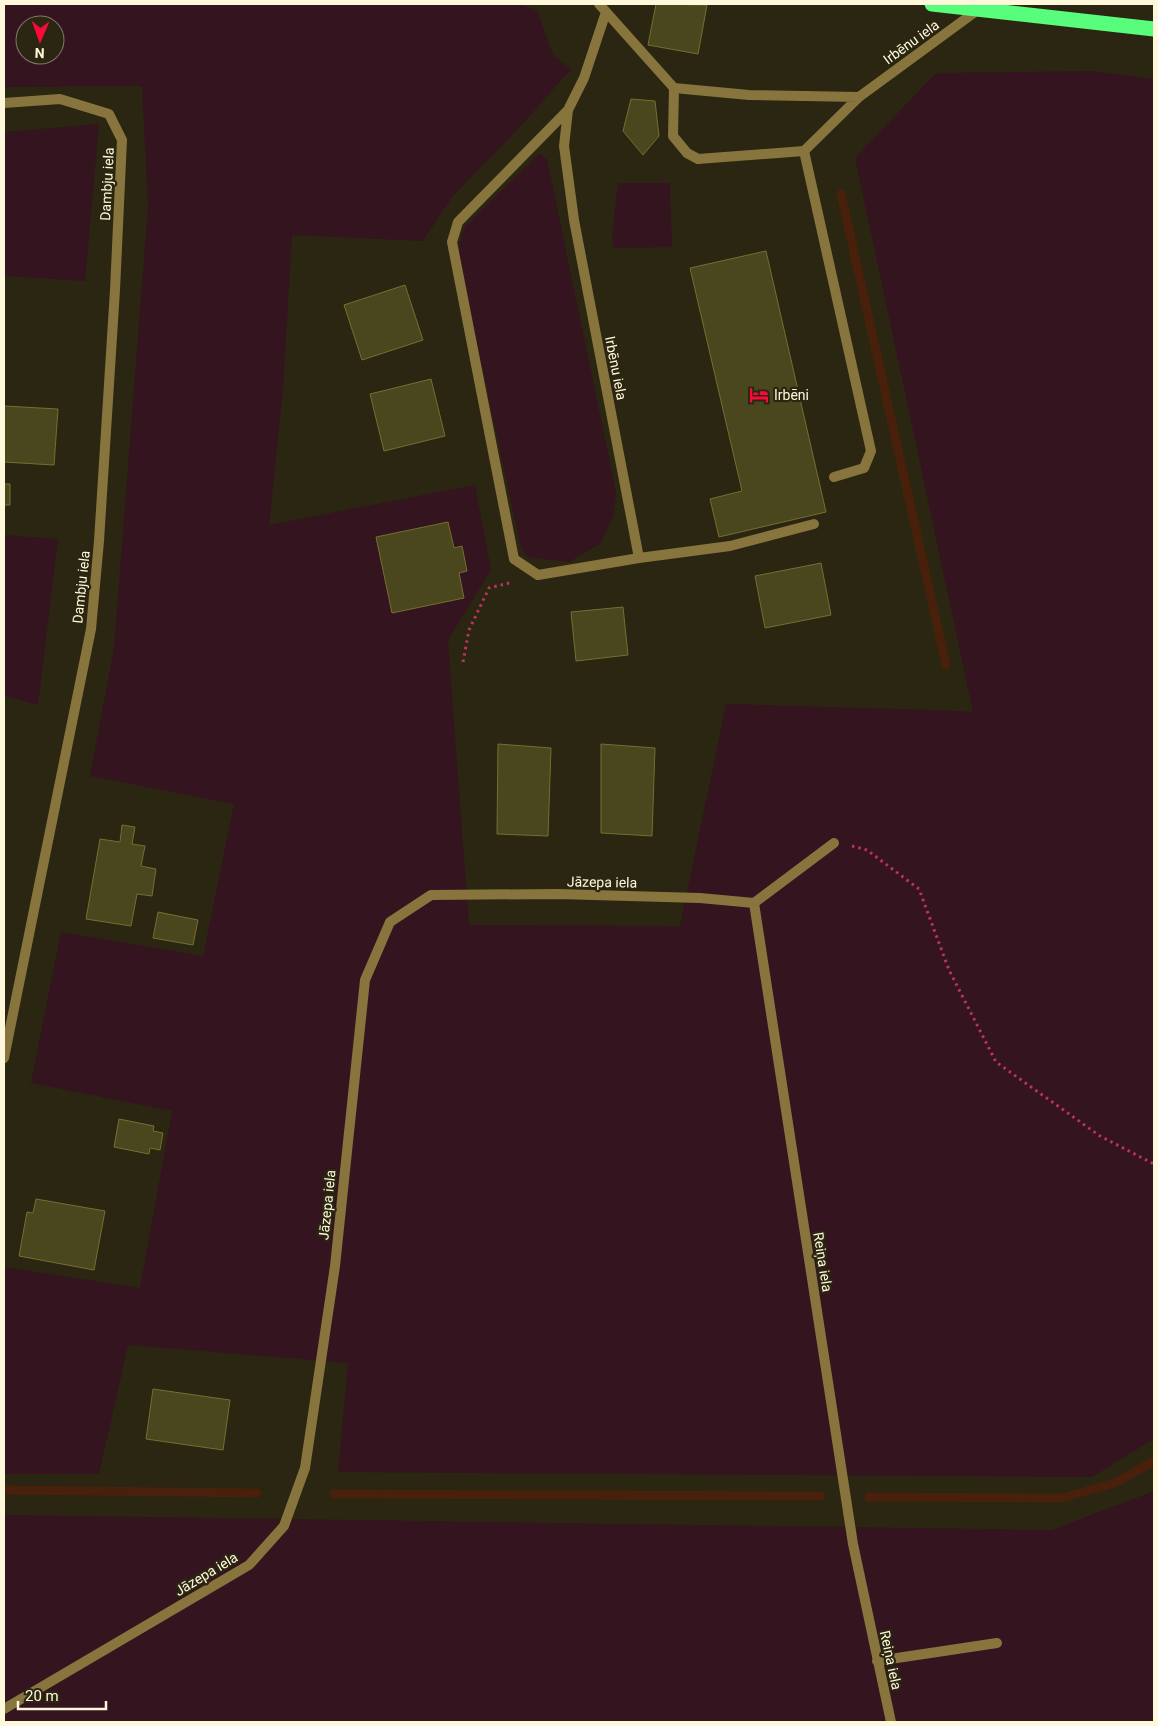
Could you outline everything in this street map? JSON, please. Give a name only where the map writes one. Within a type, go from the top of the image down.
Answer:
[{"type":"highway","points":[[932,4],[1154,29]]},
{"type":"street","points":[[599,4],[674,88],[674,136],[688,153],[698,159],[804,151],[871,451],[864,468],[834,477]]},
{"type":"street","name":"Irbēnu iela","points":[[804,151],[858,97],[979,9]]},
{"type":"street","name":"Irbēnu iela","points":[[606,12],[584,78],[568,110],[564,146],[574,220],[639,558]]},
{"type":"street","points":[[674,88],[750,95],[858,97]]},
{"type":"street","name":"Dambju iela","points":[[4,103],[60,99],[109,114],[122,140],[115,290],[99,541],[90,629],[4,1058]]},
{"type":"street","points":[[568,110],[458,222],[452,242],[514,559],[538,575],[639,558],[730,546],[814,524]]},
{"type":"street","points":[[754,903],[834,842]]},
{"type":"street","name":"Jāzepa iela","points":[[4,1709],[249,1565],[284,1526],[306,1468],[334,1266],[365,980],[390,922],[431,895],[557,894],[700,898],[754,903]]},
{"type":"street","name":"Reiņa iela","points":[[754,903],[853,1544],[891,1722]]},
{"type":"street","points":[[877,1660],[997,1643]]},
{"type":"path","points":[[463,662],[468,630],[489,588],[538,575]]},
{"type":"path","points":[[834,842],[867,850],[919,889],[949,970],[996,1062],[1100,1136],[1154,1164]]},
{"type":"shaded area","points":[[4,4],[517,4],[537,10],[553,55],[571,69],[520,127],[452,197],[423,241],[292,235],[283,389],[269,525],[475,485],[491,570],[448,640],[469,925],[680,926],[726,704],[973,712],[855,158],[936,73],[1093,71],[1154,79],[1154,1439],[1092,1477],[338,1472],[348,1363],[128,1345],[99,1474],[4,1474],[4,1267],[140,1288],[172,1111],[31,1083],[61,932],[203,956],[234,804],[90,776],[114,648],[148,206],[142,86],[4,87]]},
{"type":"shaded area","points":[[99,124],[85,281],[4,276],[4,132]]},
{"type":"shaded area","points":[[539,154],[547,159],[616,492],[614,515],[600,544],[569,562],[527,557],[521,548],[460,264],[459,246],[464,228]]},
{"type":"shaded area","points":[[618,183],[670,183],[672,247],[614,248],[612,236]]},
{"type":"shaded area","points":[[4,535],[58,539],[38,705],[4,696]]},
{"type":"shaded area","points":[[1154,1491],[1154,1722],[4,1722],[4,1515],[1052,1530]]},
{"type":"building","points":[[656,4],[707,5],[698,54],[648,45]]},
{"type":"building","points":[[631,99],[655,101],[659,136],[643,155],[623,131]]},
{"type":"building","name":"Irbēni","points":[[766,251],[826,512],[719,537],[710,499],[742,491],[690,268]]},
{"type":"building","points":[[405,285],[423,340],[362,360],[344,305]]},
{"type":"building","points":[[431,379],[445,436],[384,451],[370,394]]},
{"type":"building","points":[[4,406],[58,409],[54,465],[4,462]]},
{"type":"building","points":[[4,484],[10,484],[10,505],[4,505]]},
{"type":"building","points":[[448,522],[454,548],[462,546],[467,571],[459,573],[464,598],[392,613],[376,537]]},
{"type":"building","points":[[821,563],[831,615],[765,628],[755,576]]},
{"type":"building","points":[[623,607],[628,655],[576,661],[571,612]]},
{"type":"building","points":[[498,744],[551,748],[548,836],[497,834]]},
{"type":"building","points":[[601,744],[655,748],[652,836],[601,833]]},
{"type":"building","points":[[122,825],[135,827],[132,844],[145,846],[141,866],[156,869],[152,896],[137,894],[131,926],[86,919],[100,839],[120,842]]},
{"type":"building","points":[[158,912],[198,920],[193,945],[153,938]]},
{"type":"building","points":[[119,1119],[154,1126],[153,1131],[163,1133],[160,1150],[150,1148],[149,1154],[114,1147]]},
{"type":"building","points":[[36,1199],[105,1211],[94,1270],[19,1256],[27,1212],[33,1213]]},
{"type":"building","points":[[153,1389],[230,1400],[223,1450],[146,1439]]},
{"type":"waterway","points":[[841,194],[946,665]]},
{"type":"waterway","points":[[869,1497],[1062,1498],[1115,1483],[1154,1461]]},
{"type":"waterway","points":[[4,1490],[257,1493]]},
{"type":"waterway","points":[[334,1494],[821,1496]]},
{"type":"place","name":"Irbēni","points":[[759,395]]}]
